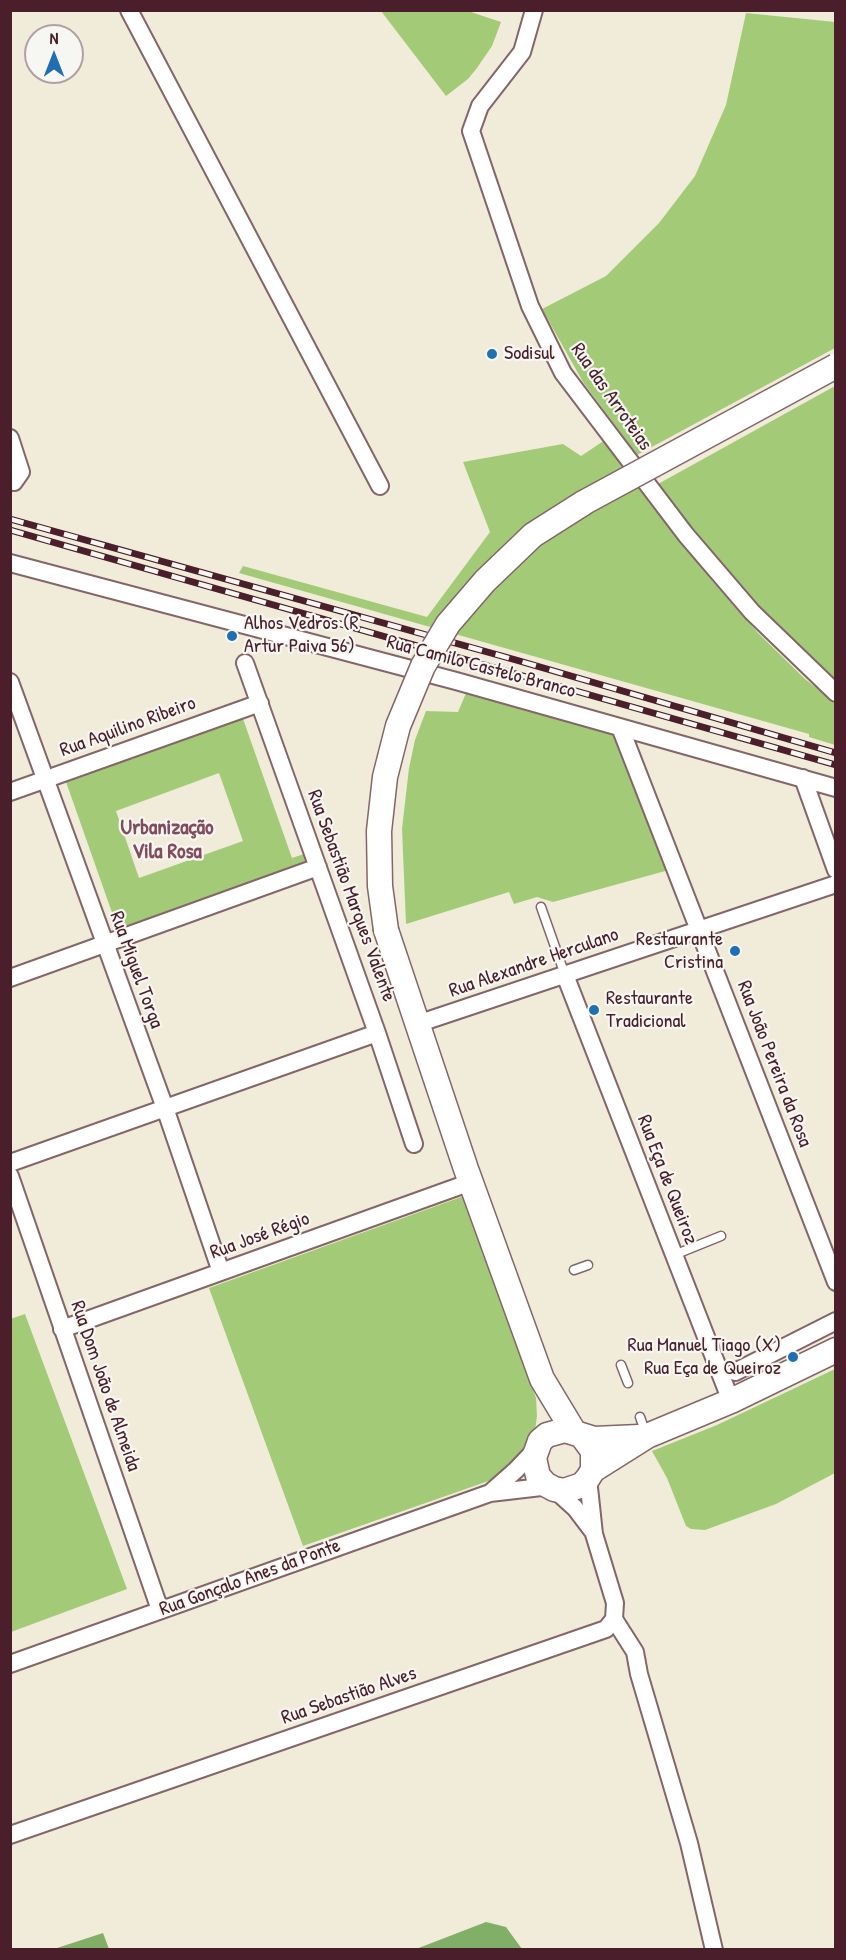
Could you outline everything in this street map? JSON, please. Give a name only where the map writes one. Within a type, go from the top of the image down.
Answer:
[{"type":"street","points":[[129,10],[380,486]]},
{"type":"street","name":"Rua das Arroteias","points":[[534,10],[522,52],[480,106],[471,132],[530,306],[563,373],[686,535],[752,612],[836,693]]},
{"type":"street","points":[[714,1950],[688,1843],[639,1674],[635,1652],[614,1619],[615,1603],[594,1534],[591,1474],[593,1451],[578,1434],[542,1379],[471,1182],[386,930],[380,886],[379,831],[385,777],[398,726],[423,666],[448,624],[485,581],[533,535],[585,502],[836,366]]},
{"type":"street","points":[[10,438],[21,472],[14,482],[10,481]]},
{"type":"street","name":"Rua Camilo Castelo Branco","points":[[10,563],[236,622],[836,788]]},
{"type":"street","name":"Rua Sebastião Marques Valente","points":[[245,663],[377,1033],[414,1144]]},
{"type":"street","name":"Rua Miguel Torga","points":[[10,682],[165,1108],[221,1272]]},
{"type":"street","name":"Rua Aquilino Ribeiro","points":[[10,792],[260,703]]},
{"type":"street","name":"Rua João Pereira da Rosa","points":[[620,727],[836,1282]]},
{"type":"street","points":[[803,778],[836,870]]},
{"type":"street","points":[[10,978],[318,867]]},
{"type":"street","name":"Rua Alexandre Herculano","points":[[417,1024],[836,884]]},
{"type":"street","name":"Rua Eça de Queiroz","points":[[565,975],[730,1401]]},
{"type":"street","points":[[10,1163],[377,1033]]},
{"type":"street","name":"Rua Dom João de Almeida","points":[[10,1176],[160,1610]]},
{"type":"street","name":"Rua José Régio","points":[[62,1329],[471,1182]]},
{"type":"street","points":[[735,1372],[836,1321]]},
{"type":"street","points":[[490,1493],[555,1431],[565,1430],[606,1439],[730,1401],[836,1350]]},
{"type":"street","points":[[542,1379],[543,1408],[534,1467],[538,1476],[575,1508],[594,1534]]},
{"type":"street","points":[[490,1493],[552,1488],[564,1491],[574,1489],[582,1485],[591,1474],[644,1427]]},
{"type":"street","name":"Rua Gonçalo Anes da Ponte","points":[[10,1664],[490,1493]]},
{"type":"street","name":"Rua Sebastião Alves","points":[[10,1835],[606,1629],[614,1619]]},
{"type":"lane","points":[[541,907],[565,975]]},
{"type":"lane","points":[[674,1255],[721,1236]]},
{"type":"lane","points":[[574,1270],[588,1265]]},
{"type":"lane","points":[[621,1365],[628,1383]]},
{"type":"green space","points":[[381,11],[468,11],[501,22],[492,46],[477,68],[468,79],[446,96]]},
{"type":"green space","points":[[746,13],[835,22],[835,348],[637,455],[583,382],[542,309],[606,276],[659,223],[695,176],[726,105]]},
{"type":"green space","points":[[835,386],[835,680],[771,621],[721,566],[658,484]]},
{"type":"green space","points":[[605,440],[687,550],[721,591],[758,633],[805,679],[835,702],[835,745],[809,737],[809,734],[239,573],[243,566],[427,617],[490,532],[463,462],[563,444],[581,456]]},
{"type":"green space","points":[[466,693],[618,735],[669,870],[553,902],[537,897],[514,904],[509,892],[406,924],[402,829],[409,768],[415,740],[426,711],[458,712]]},
{"type":"green space","points":[[242,716],[292,858],[304,854],[306,862],[120,928],[116,924],[65,779]],"holes":[[[219,773],[243,841],[139,878],[116,811]]]},
{"type":"green space","points":[[464,1196],[536,1398],[535,1431],[519,1459],[497,1478],[303,1546],[209,1288]]},
{"type":"green space","points":[[25,1314],[127,1589],[11,1632],[10,1319]]},
{"type":"green space","points":[[835,1369],[835,1473],[776,1504],[705,1530],[691,1529],[686,1526],[667,1478],[652,1451],[717,1425]]},
{"type":"green space","points":[[486,1922],[506,1927],[522,1949],[416,1949]]},
{"type":"green space","points":[[103,1933],[109,1949],[54,1949]]},
{"type":"railway","points":[[10,519],[516,660],[836,753]]},
{"type":"railway","points":[[10,530],[836,765]]},
{"type":"place","name":"Sodisul","points":[[492,354]]},
{"type":"place","name":"Alhos Vedros (R Artur Paiva 56)","points":[[232,636]]},
{"type":"place","name":"Restaurante Cristina","points":[[735,951]]},
{"type":"place","name":"Restaurante Tradicional","points":[[594,1010]]},
{"type":"place","name":"Rua Manuel Tiago (X) Rua Eça de Queiroz","points":[[793,1357]]},
{"type":"district","name":"Urbanização Vila Rosa","points":[[167,840]]}]
